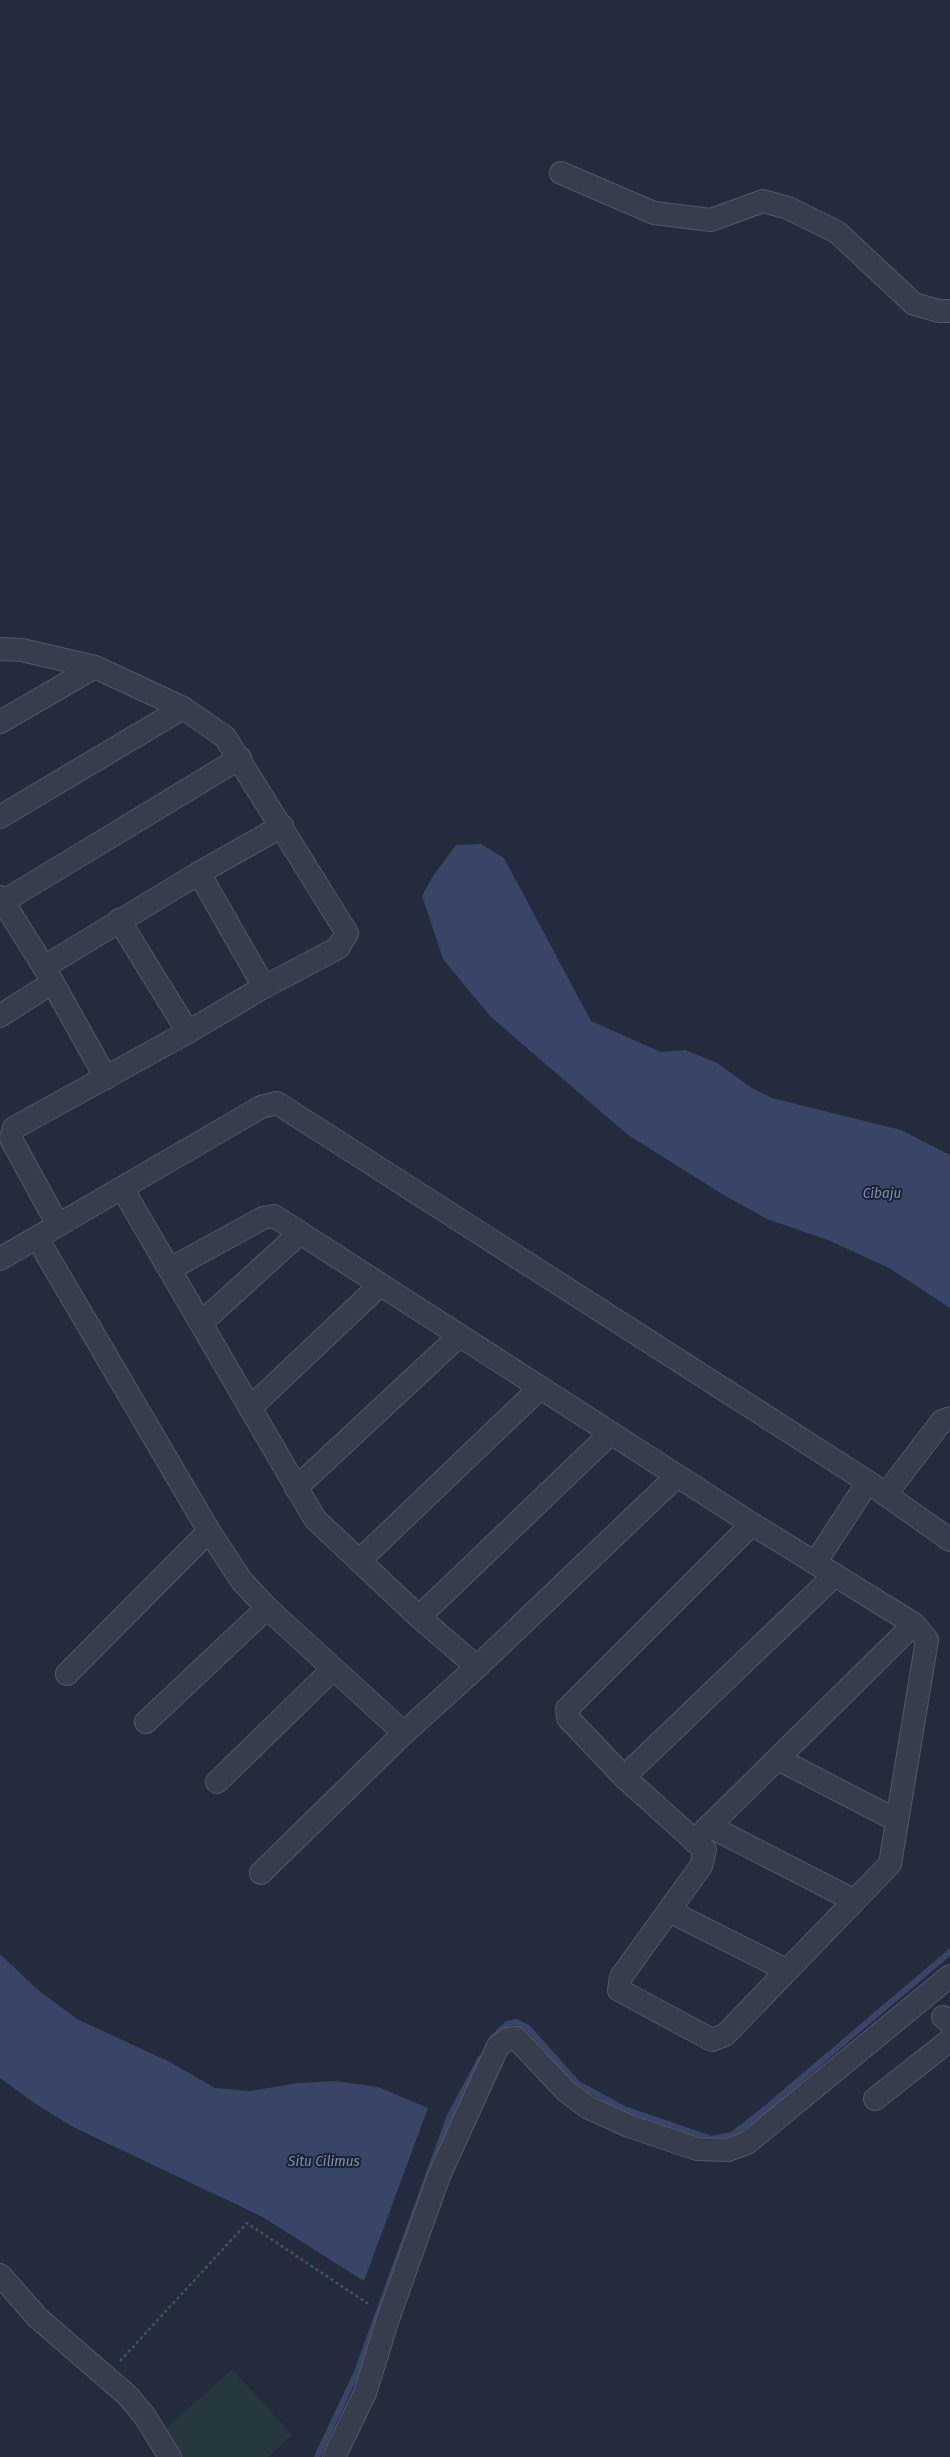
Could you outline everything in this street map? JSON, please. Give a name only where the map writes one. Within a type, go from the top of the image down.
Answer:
[{"type":"street","points":[[561,173],[654,213],[711,220],[763,201],[788,208],[837,232],[914,304],[939,311],[950,310]]},
{"type":"street","points":[[0,649],[22,650],[95,667],[183,708],[225,737],[240,758],[347,933],[338,948],[264,987],[188,1032],[14,1128],[12,1140],[58,1225]]},
{"type":"street","points":[[0,722],[95,667]]},
{"type":"street","points":[[0,817],[183,708]]},
{"type":"street","points":[[106,1078],[44,967],[2,899],[240,758]]},
{"type":"street","points":[[44,967],[119,920],[282,826]]},
{"type":"street","points":[[199,873],[264,987]]},
{"type":"street","points":[[119,920],[188,1032]]},
{"type":"street","points":[[0,1016],[39,992]]},
{"type":"street","points":[[0,1259],[261,1107],[277,1103],[877,1488],[950,1540]]},
{"type":"street","points":[[122,1188],[315,1519],[419,1617],[477,1667]]},
{"type":"street","points":[[170,1269],[263,1218],[274,1216],[458,1337],[752,1524],[914,1624],[928,1640],[896,1820],[890,1864],[853,1900],[725,2035],[712,2040],[619,1990],[621,1977],[701,1866],[705,1850],[702,1833]]},
{"type":"street","points":[[201,1322],[300,1233]]},
{"type":"street","points":[[37,1238],[209,1532],[241,1580],[266,1608],[404,1733]]},
{"type":"street","points":[[250,1408],[379,1286]]},
{"type":"street","points":[[296,1488],[458,1337]]},
{"type":"street","points":[[359,1561],[540,1388]]},
{"type":"street","points":[[815,1563],[877,1488],[942,1421],[950,1418]]},
{"type":"street","points":[[419,1617],[611,1434]]},
{"type":"street","points":[[261,1873],[404,1733],[477,1667],[677,1476]]},
{"type":"street","points":[[752,1524],[567,1709],[568,1718],[624,1777],[702,1833],[853,1900]]},
{"type":"street","points":[[67,1674],[209,1532]]},
{"type":"street","points":[[624,1777],[835,1574]]},
{"type":"street","points":[[146,1722],[266,1608]]},
{"type":"street","points":[[702,1833],[914,1624]]},
{"type":"street","points":[[217,1782],[333,1669]]},
{"type":"street","points":[[778,1759],[896,1820]]},
{"type":"street","points":[[669,1911],[786,1970]]},
{"type":"street","points":[[334,2457],[365,2393],[388,2316],[439,2176],[471,2102],[498,2046],[503,2042],[508,2039],[516,2038],[566,2091],[587,2107],[629,2126],[697,2149],[728,2150],[747,2143],[950,1976]]},
{"type":"street","points":[[875,2099],[950,2040]]},
{"type":"street","points":[[0,2275],[38,2318],[106,2376],[144,2415],[170,2457]]},
{"type":"path","points":[[106,2376],[246,2224],[363,2300]]},
{"type":"shaded area","points":[[232,2369],[292,2435],[268,2457],[176,2457],[161,2433]]},
{"type":"water","name":"Cibaju","points":[[481,844],[504,858],[591,1021],[661,1052],[685,1050],[717,1063],[752,1088],[772,1098],[901,1130],[950,1155],[950,1308],[889,1268],[828,1240],[767,1219],[722,1194],[628,1135],[491,1017],[443,959],[422,896],[433,876],[456,845]]},
{"type":"water","name":"Situ Cilimus","points":[[0,1954],[38,1990],[77,2019],[170,2062],[215,2088],[250,2091],[299,2083],[335,2081],[378,2087],[428,2108],[364,2281],[261,2216],[73,2127],[36,2104],[0,2078]]},
{"type":"waterway","points":[[493,2038],[507,2024],[516,2022],[528,2028],[578,2084],[624,2109],[712,2139],[732,2135],[758,2115],[950,1952]]},
{"type":"waterway","points":[[317,2457],[357,2372],[449,2118],[481,2058]]}]
